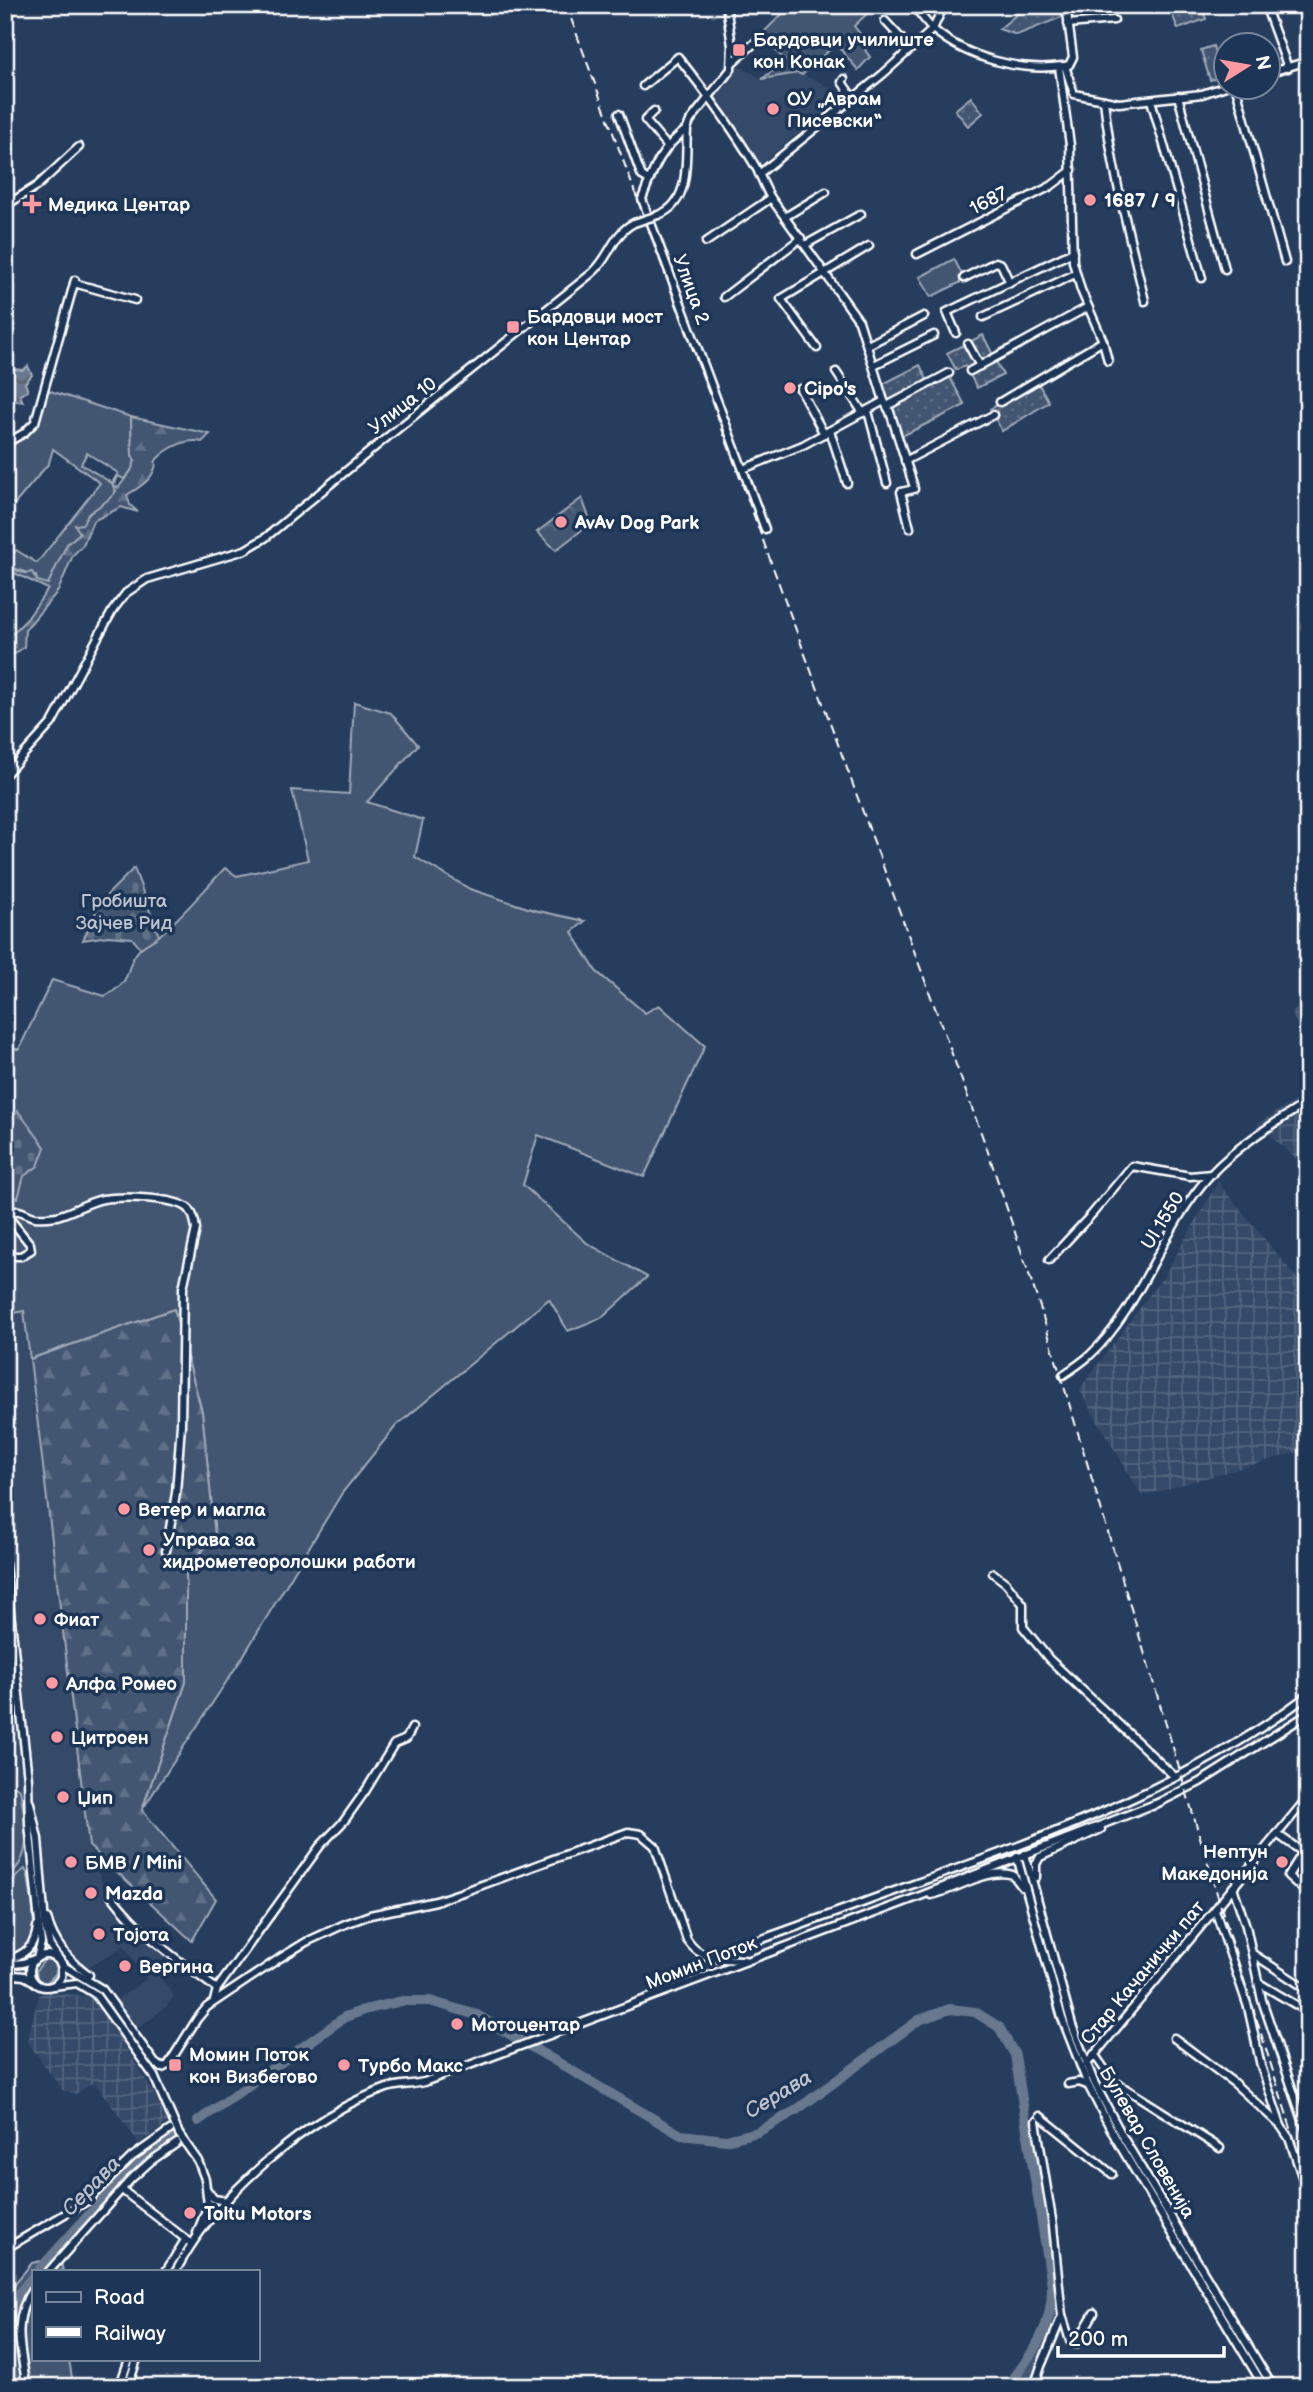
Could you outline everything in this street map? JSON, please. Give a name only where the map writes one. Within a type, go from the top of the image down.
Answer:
[{"type":"street","points":[[726,5],[733,62]]},
{"type":"street","points":[[913,5],[933,29],[953,43],[980,56],[1036,68],[1069,65],[1073,57],[1066,5]]},
{"type":"street","points":[[759,174],[933,29],[944,5]]},
{"type":"street","points":[[1265,5],[1288,68]]},
{"type":"street","points":[[1068,24],[1114,20]]},
{"type":"street","points":[[885,21],[911,49]]},
{"type":"street","name":"Улица 10","points":[[5,775],[52,723],[103,628],[126,593],[156,575],[245,550],[273,533],[380,443],[599,268],[617,237],[634,223],[671,209],[681,197],[687,130],[694,115],[731,69],[733,62],[759,39]]},
{"type":"street","points":[[643,86],[678,57],[709,98],[759,174],[771,198],[859,321],[914,489],[901,492],[910,528]]},
{"type":"street","points":[[1282,70],[1308,61]]},
{"type":"street","points":[[1062,66],[1074,94],[1119,103],[1212,91]]},
{"type":"street","points":[[1062,66],[1072,170],[1075,274],[1103,341],[1108,361]]},
{"type":"street","points":[[844,79],[842,82],[853,98]]},
{"type":"street","points":[[1178,96],[1225,269]]},
{"type":"street","points":[[1104,100],[1115,175],[1145,300]]},
{"type":"street","points":[[1151,100],[1202,278]]},
{"type":"street","points":[[1240,102],[1284,262]]},
{"type":"street","points":[[654,111],[645,120],[667,146]]},
{"type":"street","points":[[619,114],[642,176],[649,180]]},
{"type":"street","name":"Улица 2","points":[[687,130],[667,146],[642,198],[765,528]]},
{"type":"street","points":[[5,206],[37,186],[79,147]]},
{"type":"street","name":"1687","points":[[917,254],[1051,186],[1072,170]]},
{"type":"street","points":[[785,217],[826,191]]},
{"type":"street","name":"Улица 2","points":[[706,242],[771,198]]},
{"type":"street","points":[[805,245],[860,214]]},
{"type":"street","name":"Улица 2","points":[[724,297],[801,238]]},
{"type":"street","points":[[817,348],[781,299],[869,246]]},
{"type":"street","points":[[956,333],[947,312],[1073,252]]},
{"type":"street","points":[[964,278],[996,262],[1001,264],[1010,283]]},
{"type":"street","points":[[983,317],[1075,274]]},
{"type":"street","points":[[5,444],[35,422],[75,281],[135,300]]},
{"type":"street","points":[[970,371],[1088,307]]},
{"type":"street","points":[[868,345],[924,316]]},
{"type":"street","points":[[874,365],[934,335]]},
{"type":"street","points":[[1000,402],[1103,341]]},
{"type":"street","points":[[968,344],[980,366]]},
{"type":"street","points":[[836,372],[865,412],[887,483]]},
{"type":"street","points":[[743,469],[789,452],[865,412],[949,373]]},
{"type":"street","points":[[800,389],[827,432],[847,482]]},
{"type":"street","points":[[905,461],[993,415]]},
{"type":"street","name":"Ul 1550","points":[[1063,1375],[1089,1357],[1112,1330],[1176,1223],[1212,1174],[1247,1142],[1308,1102]]},
{"type":"street","points":[[1049,1260],[1132,1166],[1190,1176],[1212,1174]]},
{"type":"street","points":[[5,1255],[21,1256],[31,1250],[30,1244],[10,1219],[10,1213],[14,1211],[22,1211],[33,1217],[57,1216],[103,1199],[122,1198],[173,1202],[191,1211],[196,1229],[183,1288],[181,1424],[176,1493],[166,1551]]},
{"type":"street","points":[[5,1564],[30,1803],[38,1839],[47,1940],[59,1961],[61,1975],[53,1986]]},
{"type":"street","points":[[993,1573],[1006,1583],[1023,1604],[1023,1627],[1049,1659],[1175,1777]]},
{"type":"street","points":[[709,1958],[973,1864],[1086,1820],[1236,1744],[1308,1695]]},
{"type":"street","points":[[1038,1896],[1035,1872],[1040,1857],[1200,1782],[1308,1714]]},
{"type":"street","points":[[214,2001],[217,1989],[320,1846],[344,1821],[394,1744],[406,1739],[412,1728]]},
{"type":"street","name":"Стар Качанички пат","points":[[1081,2070],[1308,1797]]},
{"type":"street","points":[[30,1803],[41,1943],[37,1958],[30,1969],[33,1981]]},
{"type":"street","name":"Момин Поток","points":[[189,2242],[268,2162],[320,2121],[362,2098],[389,2087],[424,2082],[915,1898],[1155,1804]]},
{"type":"street","points":[[42,1895],[50,1929],[59,1946],[66,1956],[95,1980],[155,2063],[162,2068],[169,2066],[197,2020],[214,2001],[306,1942],[345,1924],[460,1893],[628,1832],[641,1834],[655,1846],[687,1940],[696,1951],[709,1958],[750,1960]]},
{"type":"street","points":[[1277,1834],[1301,1851]]},
{"type":"street","points":[[1308,1844],[1301,1851],[1288,1876],[1308,1894]]},
{"type":"street","name":"Булевар Словенија","points":[[1025,1854],[1063,1993],[1086,2064],[1119,2130],[1273,2387]]},
{"type":"street","name":"Булевар Словенија","points":[[1017,1857],[1057,2003],[1087,2085],[1116,2139],[1264,2387]]},
{"type":"street","points":[[915,1898],[946,1892],[997,1873],[1013,1875],[1023,1889],[1057,2003]]},
{"type":"street","points":[[1233,1887],[1253,1954],[1262,2000],[1308,2135]]},
{"type":"street","points":[[111,1895],[139,1927],[217,1989]]},
{"type":"street","points":[[1216,1910],[1248,2007],[1261,2066],[1281,2126]]},
{"type":"street","points":[[5,1962],[33,1945],[38,1911]]},
{"type":"street","points":[[5,1962],[19,1964],[50,1954],[102,1989]]},
{"type":"street","points":[[1253,1954],[1308,1990]]},
{"type":"street","points":[[707,1976],[711,1968],[709,1958]]},
{"type":"street","points":[[5,1974],[24,1976],[42,1987],[77,1983],[95,1994],[159,2085],[181,2143],[199,2163],[212,2198],[228,2201]]},
{"type":"street","points":[[1259,1983],[1308,2012]]},
{"type":"street","points":[[1174,2038],[1234,2083],[1281,2126],[1289,2138],[1308,2194]]},
{"type":"street","points":[[1079,2046],[1088,2051],[1100,2048]]},
{"type":"street","points":[[1094,2054],[1112,2080],[1220,2148]]},
{"type":"street","points":[[1068,2084],[1079,2082],[1087,2085]]},
{"type":"street","points":[[1094,2313],[1076,2344],[1070,2341],[1062,2316],[1038,2118],[1112,2174]]},
{"type":"street","points":[[5,2249],[88,2201],[132,2157],[170,2130]]},
{"type":"street","points":[[49,2270],[141,2169],[181,2143]]},
{"type":"street","points":[[122,2190],[189,2242]]},
{"type":"street","points":[[176,2270],[207,2209],[208,2190]]},
{"type":"street","points":[[167,2270],[189,2242]]},
{"type":"street","points":[[27,2387],[18,2336],[23,2307],[32,2290]]},
{"type":"street","points":[[1034,2387],[1062,2316]]},
{"type":"street","points":[[122,2379],[129,2360]]},
{"type":"street","points":[[128,2387],[136,2360]]},
{"type":"shaded area","name":"ОУ „Аврам Писевски“","points":[[736,64],[762,79],[798,73],[843,96],[758,166],[711,99]]},
{"type":"shaded area","points":[[1308,1001],[1308,1049],[1291,1012]]},
{"type":"shaded area","points":[[1308,1093],[1308,1169],[1257,1124]]},
{"type":"shaded area","points":[[1218,1182],[1308,1292],[1308,1449],[1142,1496],[1079,1390],[1165,1274]]},
{"type":"shaded area","points":[[24,1310],[89,1846],[104,1887],[168,1953],[155,1969],[174,1996],[166,2007],[137,2029],[116,2000],[146,1979],[124,1946],[83,1970],[67,1953],[31,1894],[5,1956],[5,1682],[14,1681],[5,1564],[5,1315]]},
{"type":"shaded area","points":[[49,1992],[96,2000],[171,2121],[139,2143],[94,2082],[76,2094],[62,2090],[27,2041],[39,1995]]},
{"type":"green space","points":[[791,5],[867,5],[871,10],[854,26],[869,45],[865,50],[870,57],[858,70],[836,44],[802,75],[798,73],[762,79],[785,61],[762,34]]},
{"type":"green space","points":[[1028,5],[1059,5],[1062,17],[1017,35],[999,29]]},
{"type":"green space","points":[[1175,5],[1201,5],[1206,19],[1178,29],[1171,11]]},
{"type":"green space","points":[[1212,46],[1212,80],[1210,80],[1201,50]]},
{"type":"green space","points":[[971,97],[983,113],[968,126],[955,110]]},
{"type":"green space","points":[[954,259],[965,280],[931,297],[920,277]]},
{"type":"green space","points":[[983,335],[1003,375],[977,388],[965,366],[956,370],[947,353]]},
{"type":"green space","points":[[920,365],[928,382],[889,404],[881,385]]},
{"type":"green space","points":[[949,376],[965,405],[900,437],[889,406]]},
{"type":"green space","points":[[1038,383],[1049,402],[1002,431],[990,409]]},
{"type":"green space","points":[[44,389],[131,417],[132,455],[135,461],[131,471],[124,479],[118,476],[113,486],[116,491],[111,499],[88,514],[80,533],[67,544],[48,585],[37,581],[36,576],[8,566],[6,562],[16,550],[37,563],[100,483],[53,449],[49,463],[14,505],[5,496],[5,444],[33,425]],"holes":[[[87,453],[118,473],[112,483],[81,464]]]},
{"type":"green space","points":[[131,417],[210,434],[202,442],[179,444],[158,458],[150,477],[127,495],[130,505],[138,512],[121,507],[93,521],[83,545],[73,555],[58,591],[25,630],[24,647],[13,655],[5,654],[5,641],[27,619],[48,589],[6,569],[5,563],[21,572],[32,572],[37,581],[48,584],[67,544],[80,533],[75,525],[83,524],[89,514],[116,491],[113,485],[118,488],[131,471],[135,461],[132,455]]},
{"type":"green space","points":[[582,498],[591,523],[556,550],[537,532]]},
{"type":"green space","points":[[354,702],[391,713],[418,745],[367,802],[423,820],[415,857],[470,889],[534,910],[585,921],[572,932],[596,971],[645,1013],[659,1005],[705,1046],[644,1177],[538,1135],[523,1185],[587,1243],[647,1277],[603,1317],[568,1331],[549,1299],[396,1426],[342,1493],[242,1658],[142,1810],[186,1682],[186,1571],[215,1536],[202,1412],[174,1309],[30,1359],[24,1311],[5,1315],[5,1049],[19,1049],[52,980],[105,996],[115,990],[125,979],[139,950],[186,910],[225,868],[237,876],[308,860],[292,790],[349,794]]},
{"type":"green space","name":"Гробишта Зајчев Рид","points":[[134,868],[159,936],[140,948],[132,938],[108,936],[83,940],[101,901]]},
{"type":"green space","points":[[18,1111],[45,1147],[38,1166],[24,1176],[18,1198],[5,1196],[5,1126]]},
{"type":"green space","points":[[174,1309],[202,1412],[215,1536],[186,1568],[186,1682],[142,1810],[216,1899],[192,1941],[89,1846],[30,1359]]},
{"type":"green space","points":[[13,1785],[20,1789],[26,1835],[23,1857],[9,1875],[5,1844],[5,1787]]},
{"type":"green space","points":[[25,1869],[33,1912],[32,1937],[27,1946],[18,1953],[5,1956],[5,1932],[12,1925],[14,1916],[11,1896],[7,1896],[7,1892],[17,1875]]},
{"type":"green space","points":[[46,1958],[55,1961],[57,1969],[45,1984],[37,1978],[36,1971]]},
{"type":"green space","points":[[60,2257],[63,2270],[32,2270],[32,2360],[69,2360],[73,2384],[68,2387],[5,2387],[5,2310],[16,2282],[32,2263]]},
{"type":"green space","points":[[1052,2298],[1062,2316],[1034,2387],[1007,2387],[1030,2356],[1042,2334]]},
{"type":"water","points":[[5,359],[11,369],[23,370],[28,366],[32,375],[25,383],[28,391],[20,395],[23,402],[5,399],[5,391],[10,388]]},
{"type":"waterway","name":"Серава","points":[[198,2121],[345,2017],[402,2001],[430,2001],[477,2015],[681,2135],[726,2140],[758,2132],[795,2111],[919,2020],[950,2009],[975,2012],[999,2027],[1015,2055],[1052,2285],[1045,2328],[1007,2387]]},
{"type":"waterway","name":"Серава","points":[[39,2270],[124,2176],[179,2134]]},
{"type":"waterway","name":"Серава","points":[[14,2387],[8,2328],[15,2303],[32,2277]]},
{"type":"railway","points":[[566,5],[987,1149],[1040,1307],[1222,1910],[1308,2182]]},
{"type":"place","name":"Бардовци училиште кон Конак","points":[[739,50]]},
{"type":"place","name":"ОУ „Аврам Писевски“","points":[[773,109]]},
{"type":"place","name":"1687 / 9","points":[[1090,200]]},
{"type":"place","name":"Медика Центар","points":[[32,204]]},
{"type":"place","name":"Бардовци мост кон Центар","points":[[513,327]]},
{"type":"place","name":"Cipo's","points":[[790,388]]},
{"type":"place","name":"AvAv Dog Park","points":[[561,522]]},
{"type":"place","name":"Ветер и магла","points":[[124,1509]]},
{"type":"place","name":"Управа за хидрометеоролошки работи","points":[[149,1550]]},
{"type":"place","name":"Фиат","points":[[40,1619]]},
{"type":"place","name":"Алфа Ромео","points":[[52,1683]]},
{"type":"place","name":"Цитроен","points":[[57,1737]]},
{"type":"place","name":"Џип","points":[[63,1797]]},
{"type":"place","name":"БМВ / Mini","points":[[71,1862]]},
{"type":"place","name":"Нептун Македонија","points":[[1282,1862]]},
{"type":"place","name":"Mazda","points":[[91,1893]]},
{"type":"place","name":"Тојота","points":[[99,1934]]},
{"type":"place","name":"Вергина","points":[[125,1966]]},
{"type":"place","name":"Мотоцентар","points":[[457,2024]]},
{"type":"place","name":"Момин Поток кон Визбегово","points":[[175,2065]]},
{"type":"place","name":"Турбо Макс","points":[[344,2065]]},
{"type":"place","name":"Toltu Motors","points":[[190,2213]]}]
